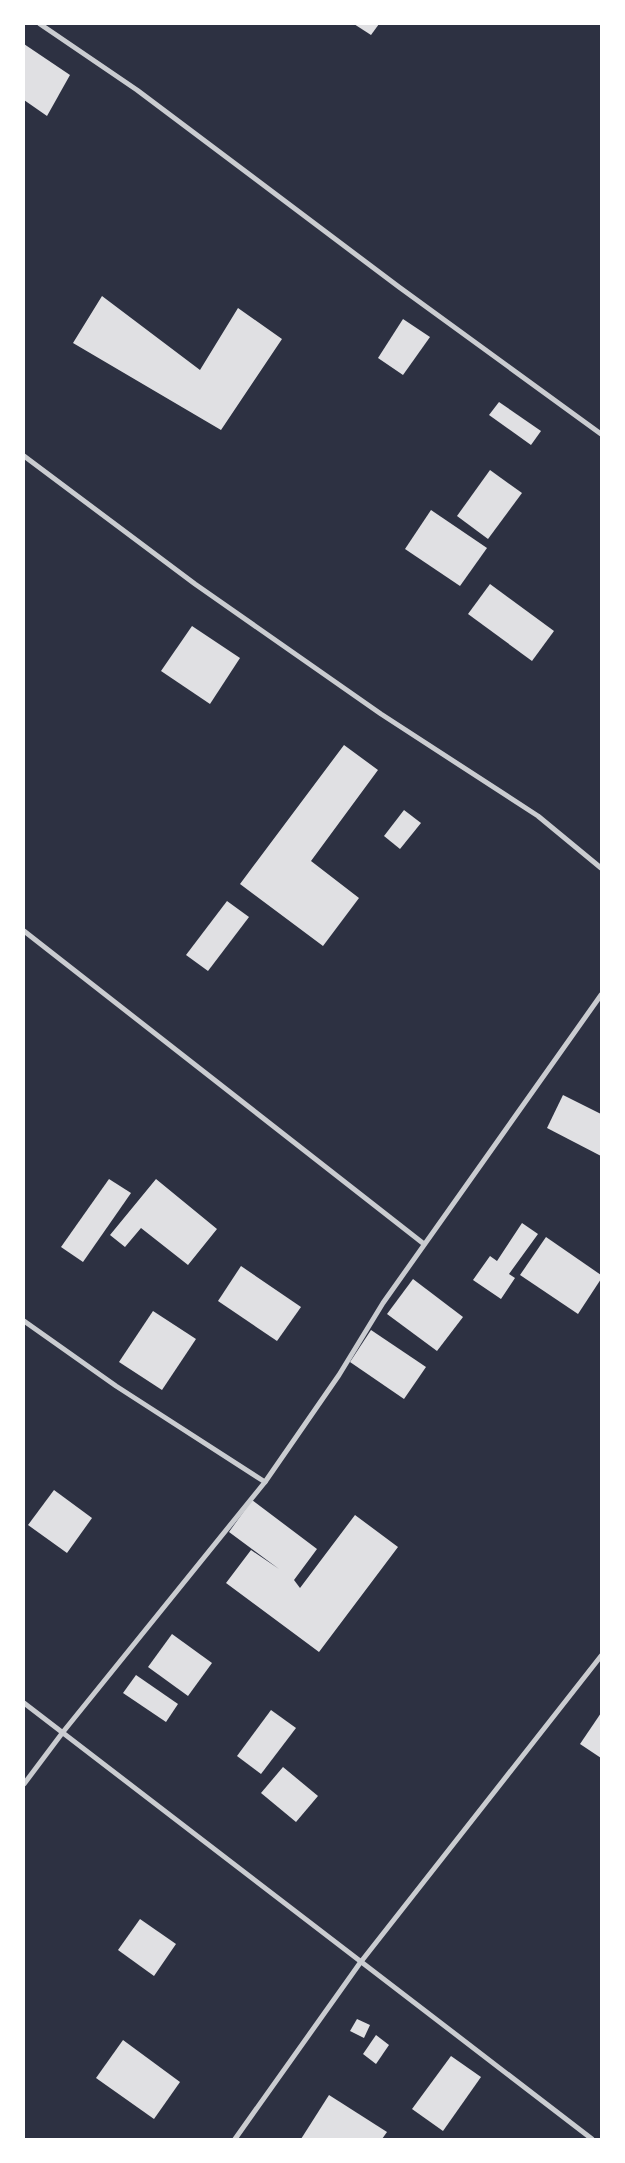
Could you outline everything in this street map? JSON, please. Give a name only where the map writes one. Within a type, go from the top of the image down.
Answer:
[{"type":"street","points":[[40,24],[137,90],[399,287],[601,434]]},
{"type":"street","points":[[24,456],[195,584],[365,703],[538,816],[601,868]]},
{"type":"street","points":[[24,931],[424,1244]]},
{"type":"street","points":[[24,1784],[63,1732],[265,1482],[339,1375],[383,1303],[601,995]]},
{"type":"street","points":[[24,1321],[116,1386],[265,1482]]},
{"type":"street","points":[[235,2139],[360,1963],[601,1656]]},
{"type":"street","points":[[24,1703],[360,1963],[592,2139]]},
{"type":"building","points":[[354,24],[379,24],[371,35]]},
{"type":"building","points":[[24,44],[70,75],[47,116],[24,100]]},
{"type":"building","points":[[102,296],[200,370],[238,308],[282,339],[221,430],[73,343]]},
{"type":"building","points":[[403,319],[430,337],[403,375],[378,358]]},
{"type":"building","points":[[499,402],[541,431],[531,445],[489,415]]},
{"type":"building","points":[[490,470],[522,493],[488,539],[457,516]]},
{"type":"building","points":[[431,510],[487,548],[460,586],[405,549]]},
{"type":"building","points":[[490,584],[554,631],[532,661],[468,614]]},
{"type":"building","points":[[192,626],[240,658],[210,704],[161,671]]},
{"type":"building","points":[[344,745],[378,770],[311,861],[359,898],[323,946],[240,884]]},
{"type":"building","points":[[404,810],[421,823],[400,849],[384,836]]},
{"type":"building","points":[[227,901],[249,917],[208,971],[186,955]]},
{"type":"building","points":[[563,1095],[601,1114],[601,1156],[547,1128]]},
{"type":"building","points":[[109,1179],[131,1193],[83,1262],[61,1247]]},
{"type":"building","points":[[156,1179],[217,1229],[188,1265],[141,1228],[125,1247],[110,1235]]},
{"type":"building","points":[[522,1223],[538,1234],[509,1274],[515,1278],[501,1299],[473,1280],[490,1256],[497,1261]]},
{"type":"building","points":[[546,1237],[601,1275],[601,1279],[578,1314],[520,1275]]},
{"type":"building","points":[[241,1266],[301,1307],[277,1341],[218,1301]]},
{"type":"building","points":[[413,1279],[463,1317],[437,1351],[387,1314]]},
{"type":"building","points":[[153,1311],[196,1339],[162,1390],[119,1362]]},
{"type":"building","points":[[371,1330],[426,1367],[404,1399],[350,1362]]},
{"type":"building","points":[[54,1490],[92,1518],[67,1553],[28,1525]]},
{"type":"building","points":[[252,1500],[317,1549],[294,1580],[300,1588],[355,1515],[398,1547],[319,1652],[226,1583],[251,1550],[279,1569],[229,1532]]},
{"type":"building","points":[[172,1634],[212,1663],[188,1696],[148,1667]]},
{"type":"building","points":[[136,1675],[178,1704],[166,1722],[123,1693]]},
{"type":"building","points":[[271,1710],[296,1728],[261,1774],[237,1756]]},
{"type":"building","points":[[601,1713],[601,1758],[580,1744]]},
{"type":"building","points":[[283,1767],[318,1796],[296,1822],[261,1793]]},
{"type":"building","points":[[140,1919],[176,1944],[154,1976],[118,1950]]},
{"type":"building","points":[[357,2019],[370,2025],[364,2038],[350,2031]]},
{"type":"building","points":[[376,2035],[389,2045],[376,2064],[363,2054]]},
{"type":"building","points":[[123,2040],[180,2082],[154,2119],[96,2078]]},
{"type":"building","points":[[451,2056],[481,2077],[443,2131],[412,2109]]},
{"type":"building","points":[[329,2095],[387,2132],[382,2139],[301,2139]]}]
